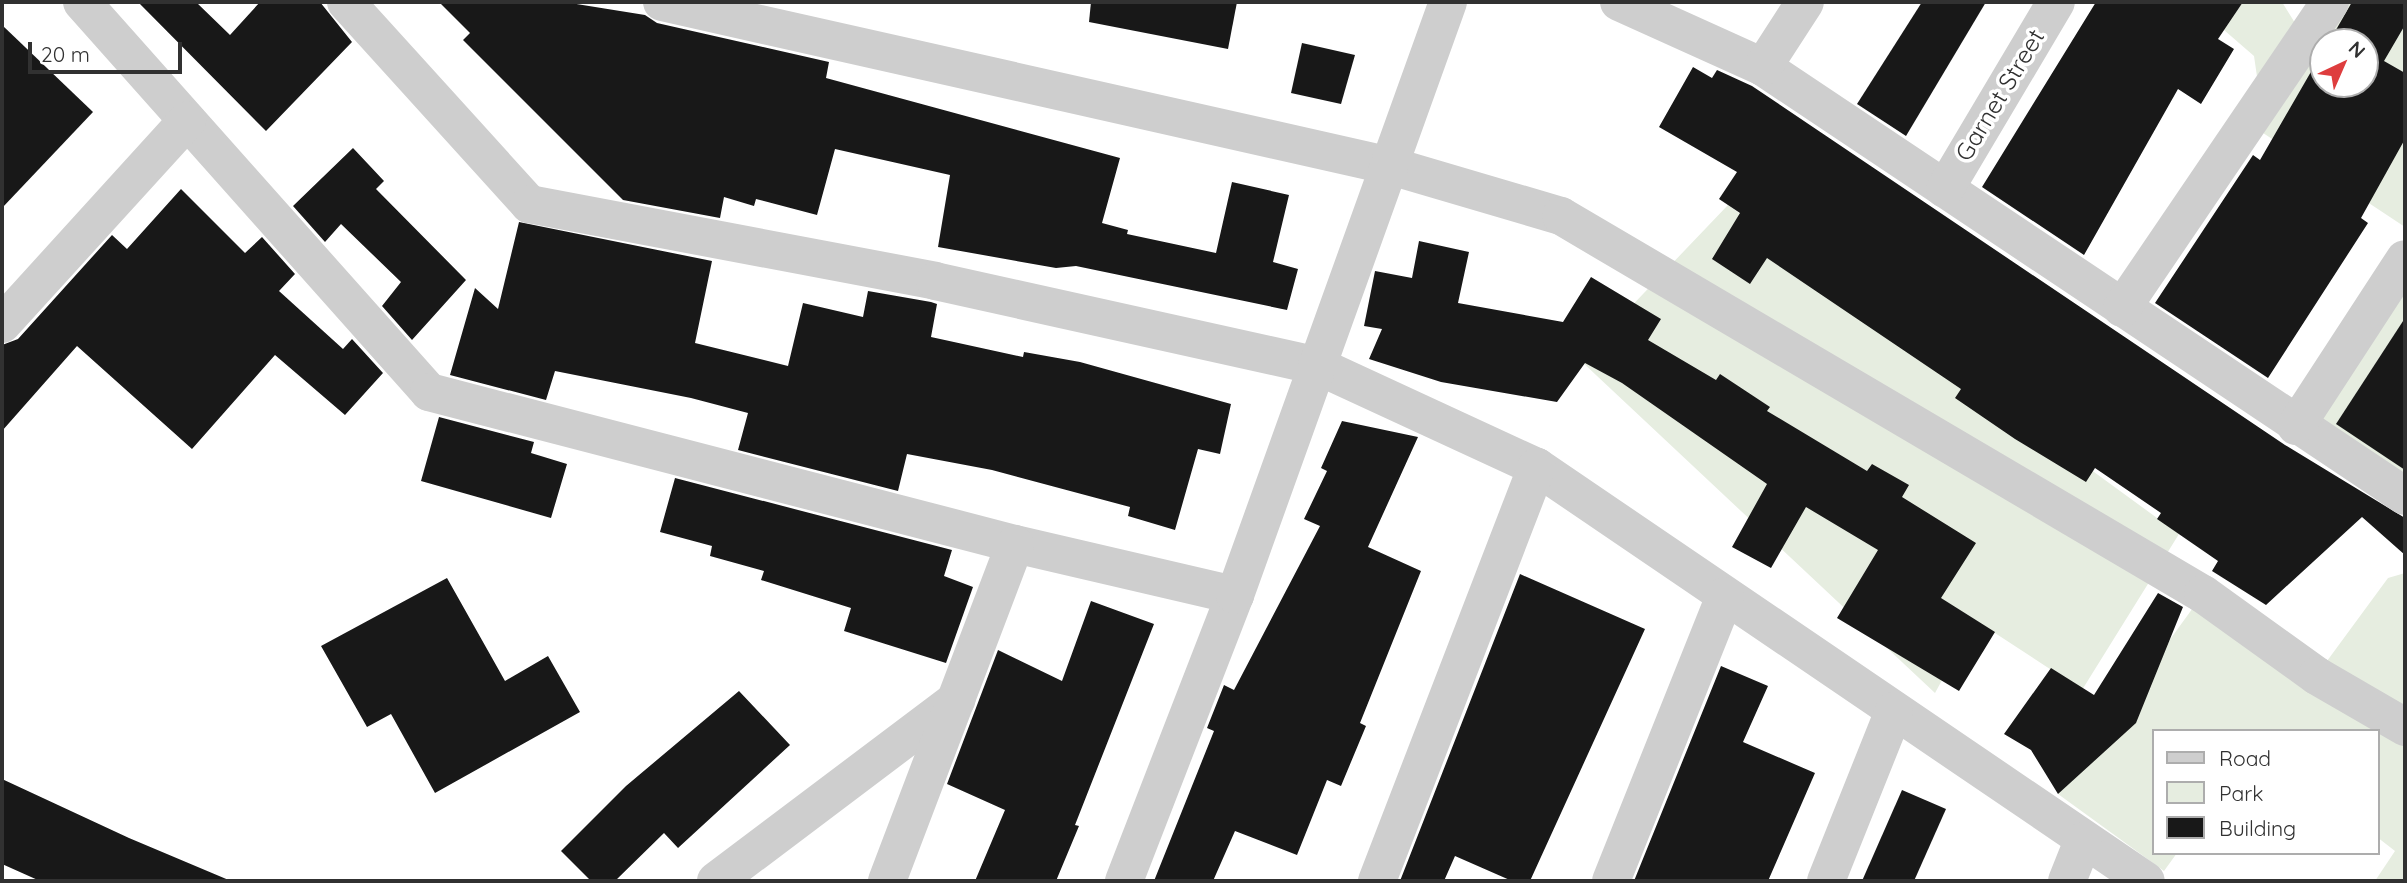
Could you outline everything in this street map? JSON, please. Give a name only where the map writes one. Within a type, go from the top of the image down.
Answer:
[{"type":"street","points":[[82,2],[429,392],[1015,544],[1234,595]]},
{"type":"street","points":[[346,2],[529,204],[935,281],[1318,366],[1538,467],[2083,841],[2146,881]]},
{"type":"street","points":[[663,2],[1391,166],[1561,216],[2203,594],[2316,676],[2405,727]]},
{"type":"street","points":[[1124,881],[1234,595],[1448,2]]},
{"type":"street","points":[[1619,2],[1763,67],[2296,426],[2405,496]]},
{"type":"street","points":[[1763,67],[1805,2]]},
{"type":"street","name":"Garnet Street","points":[[1945,189],[2056,2]]},
{"type":"street","points":[[2122,309],[2330,2]]},
{"type":"street","points":[[2,324],[187,121]]},
{"type":"street","points":[[2296,426],[2405,260]]},
{"type":"street","points":[[1377,881],[1538,467]]},
{"type":"street","points":[[887,881],[1015,544]]},
{"type":"street","points":[[1611,881],[1725,596]]},
{"type":"street","points":[[716,881],[956,700]]},
{"type":"street","points":[[1826,881],[1894,712]]},
{"type":"street","points":[[2067,881],[2083,841]]},
{"type":"green space","points":[[2243,2],[2282,2],[2305,39],[2309,33],[2309,98],[2379,98],[2379,28],[2312,28],[2330,2],[2405,2],[2405,227],[2248,123],[2261,104],[2254,56],[2224,30]]},
{"type":"green space","points":[[1728,205],[2179,534],[2082,690],[1975,620],[1935,693],[1580,360]]},
{"type":"green space","points":[[2405,259],[2405,491],[2296,426]]},
{"type":"green space","points":[[2405,573],[2405,881],[2375,881],[2395,851],[2379,839],[2379,729],[2152,729],[2152,855],[2176,855],[2164,871],[2058,794],[2203,594],[2316,676],[2388,578]]},
{"type":"building","points":[[138,2],[196,2],[230,35],[260,2],[320,2],[352,42],[266,131]]},
{"type":"building","points":[[439,2],[564,2],[645,15],[657,23],[829,62],[826,78],[1120,158],[1102,223],[1128,230],[1127,234],[1216,253],[1232,182],[1289,195],[1273,262],[1298,269],[1287,310],[1076,266],[1056,268],[938,247],[950,175],[835,149],[817,215],[756,199],[754,206],[724,197],[720,218],[623,200],[463,40],[470,33]]},
{"type":"building","points":[[1091,2],[1237,2],[1228,49],[1089,22]]},
{"type":"building","points":[[1922,2],[1986,2],[1906,136],[1857,104]]},
{"type":"building","points":[[2096,2],[2243,2],[2218,39],[2234,49],[2201,104],[2178,89],[2084,255],[1982,187]]},
{"type":"building","points":[[2352,2],[2405,2],[2405,25],[2384,61],[2405,73],[2405,139],[2361,218],[2368,223],[2268,378],[2155,303],[2253,155],[2260,160],[2309,75],[2309,98],[2379,98],[2379,28],[2337,28]]},
{"type":"building","points":[[2,25],[93,112],[2,208]]},
{"type":"building","points":[[1302,43],[1355,55],[1341,104],[1291,93]]},
{"type":"building","points":[[1693,67],[1712,78],[1717,70],[1752,86],[2285,445],[2405,518],[2405,555],[2362,517],[2266,605],[2212,571],[2218,561],[2157,519],[2161,513],[2095,468],[2086,482],[2015,439],[1955,398],[1961,389],[1767,258],[1750,284],[1712,259],[1740,213],[1719,199],[1737,172],[1659,127]]},
{"type":"building","points":[[353,148],[384,181],[376,189],[466,280],[412,340],[382,306],[401,282],[341,224],[325,242],[293,206]]},
{"type":"building","points":[[181,189],[245,253],[262,237],[295,274],[279,291],[343,349],[352,339],[383,373],[345,415],[275,355],[192,449],[77,346],[2,431],[2,345],[18,339],[112,235],[127,249]]},
{"type":"building","points":[[519,222],[712,261],[695,343],[788,366],[803,303],[863,317],[868,291],[931,302],[937,304],[931,337],[1023,357],[1024,352],[1080,362],[1231,404],[1220,454],[1198,449],[1175,530],[1128,516],[1130,507],[992,470],[907,454],[898,491],[738,450],[748,413],[691,398],[555,371],[546,400],[450,375],[475,288],[498,309]]},
{"type":"building","points":[[1419,241],[1469,252],[1458,303],[1563,322],[1591,277],[1661,319],[1648,340],[1716,380],[1720,374],[1770,407],[1767,411],[1867,471],[1872,464],[1909,485],[1902,497],[1976,543],[1941,598],[1995,632],[1959,691],[1837,618],[1878,550],[1806,507],[1771,568],[1732,547],[1767,484],[1622,383],[1585,363],[1557,402],[1441,382],[1369,359],[1382,329],[1364,326],[1375,271],[1412,278]]},
{"type":"building","points":[[2405,318],[2405,470],[2336,424]]},
{"type":"building","points":[[439,417],[534,442],[531,453],[567,464],[551,518],[421,481]]},
{"type":"building","points":[[1342,421],[1418,437],[1368,547],[1421,571],[1360,723],[1366,726],[1341,786],[1327,780],[1297,855],[1235,831],[1213,881],[1154,881],[1214,731],[1207,728],[1224,685],[1234,690],[1320,526],[1304,519],[1327,471],[1321,468]]},
{"type":"building","points":[[675,478],[952,550],[944,576],[973,587],[946,663],[844,631],[851,608],[761,580],[764,571],[710,556],[712,546],[660,532]]},
{"type":"building","points":[[1520,574],[1645,629],[1530,881],[1512,881],[1455,856],[1444,881],[1400,881]]},
{"type":"building","points":[[447,578],[505,681],[548,656],[580,712],[435,793],[391,714],[367,727],[321,646]]},
{"type":"building","points":[[2158,593],[2183,607],[2136,723],[2058,794],[2031,750],[2004,734],[2051,668],[2094,695]]},
{"type":"building","points":[[1091,601],[1154,624],[1075,825],[1079,826],[1056,881],[975,881],[1005,810],[947,784],[998,650],[1062,681]]},
{"type":"building","points":[[1721,666],[1768,686],[1743,742],[1815,773],[1768,881],[1634,881]]},
{"type":"building","points":[[739,691],[790,745],[678,848],[664,833],[615,881],[591,881],[561,851],[626,786]]},
{"type":"building","points":[[2,779],[129,838],[231,881],[40,881],[2,864]]},
{"type":"building","points":[[1902,790],[1946,809],[1914,881],[1862,881]]}]
